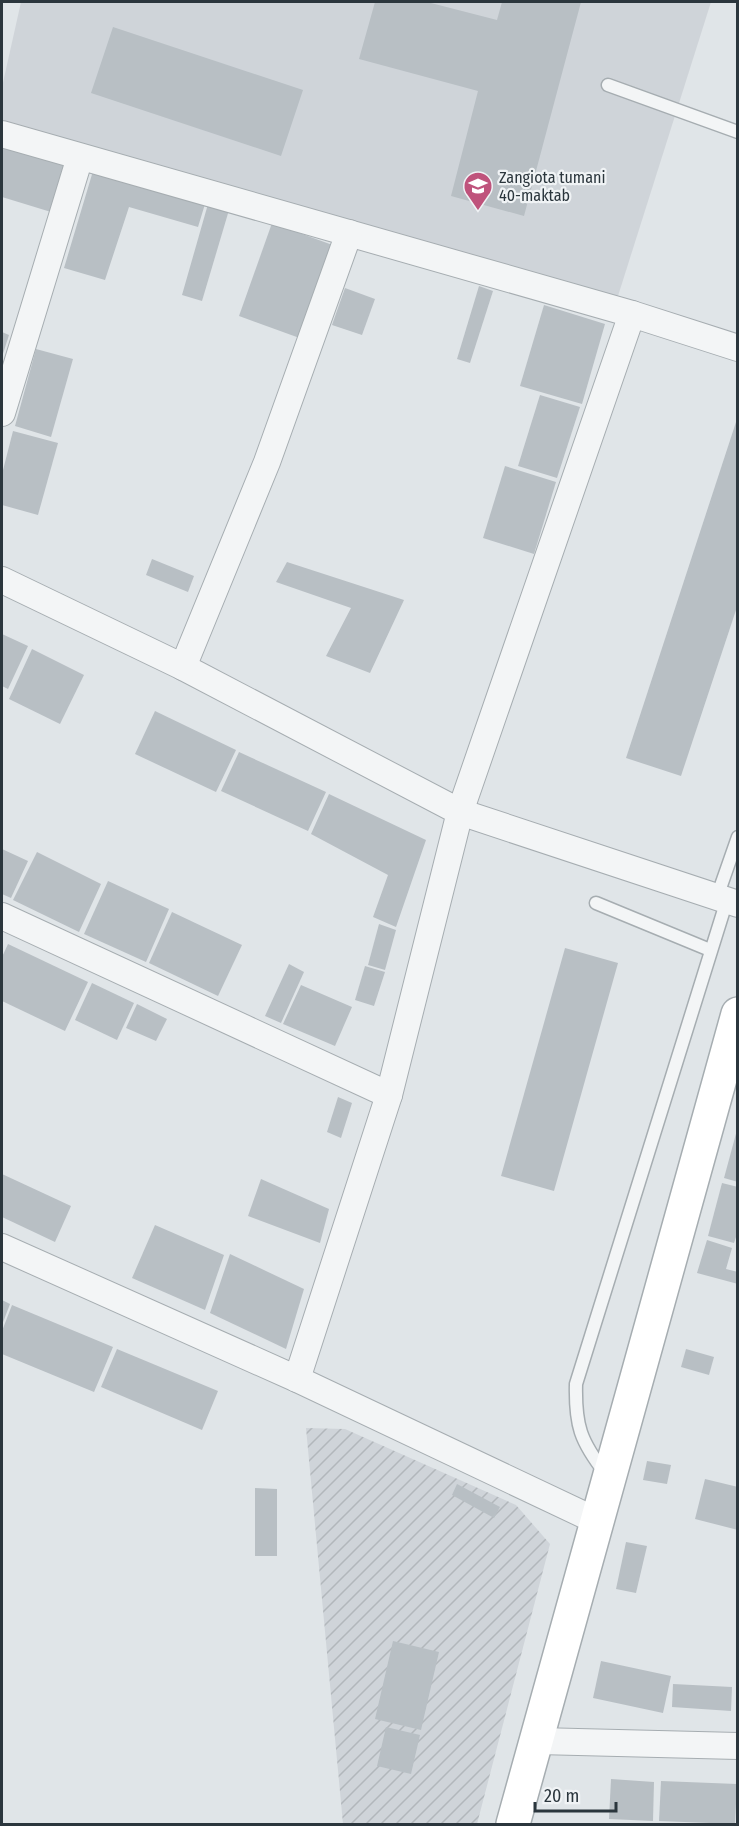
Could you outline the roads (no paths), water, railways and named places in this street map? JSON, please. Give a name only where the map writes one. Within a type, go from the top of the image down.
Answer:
[{"type":"main road","points":[[513,1824],[599,1522],[738,1014]]},
{"type":"street","points":[[2,135],[632,314],[738,348]]},
{"type":"street","points":[[2,413],[80,157]]},
{"type":"street","points":[[183,667],[267,462],[349,233]]},
{"type":"street","points":[[297,1379],[389,1095],[460,812],[632,314]]},
{"type":"street","points":[[2,580],[183,667],[460,812],[727,901]]},
{"type":"street","points":[[2,916],[389,1095]]},
{"type":"street","points":[[2,1247],[297,1379],[599,1522]]},
{"type":"street","points":[[538,1741],[738,1746]]},
{"type":"lane","points":[[608,85],[738,132]]},
{"type":"lane","points":[[610,1480],[586,1449],[576,1414],[576,1384],[727,901],[738,837]]},
{"type":"lane","points":[[596,903],[710,950]]},
{"type":"place","name":"Zangiota tumani 40-maktab","points":[[478,212]]}]
